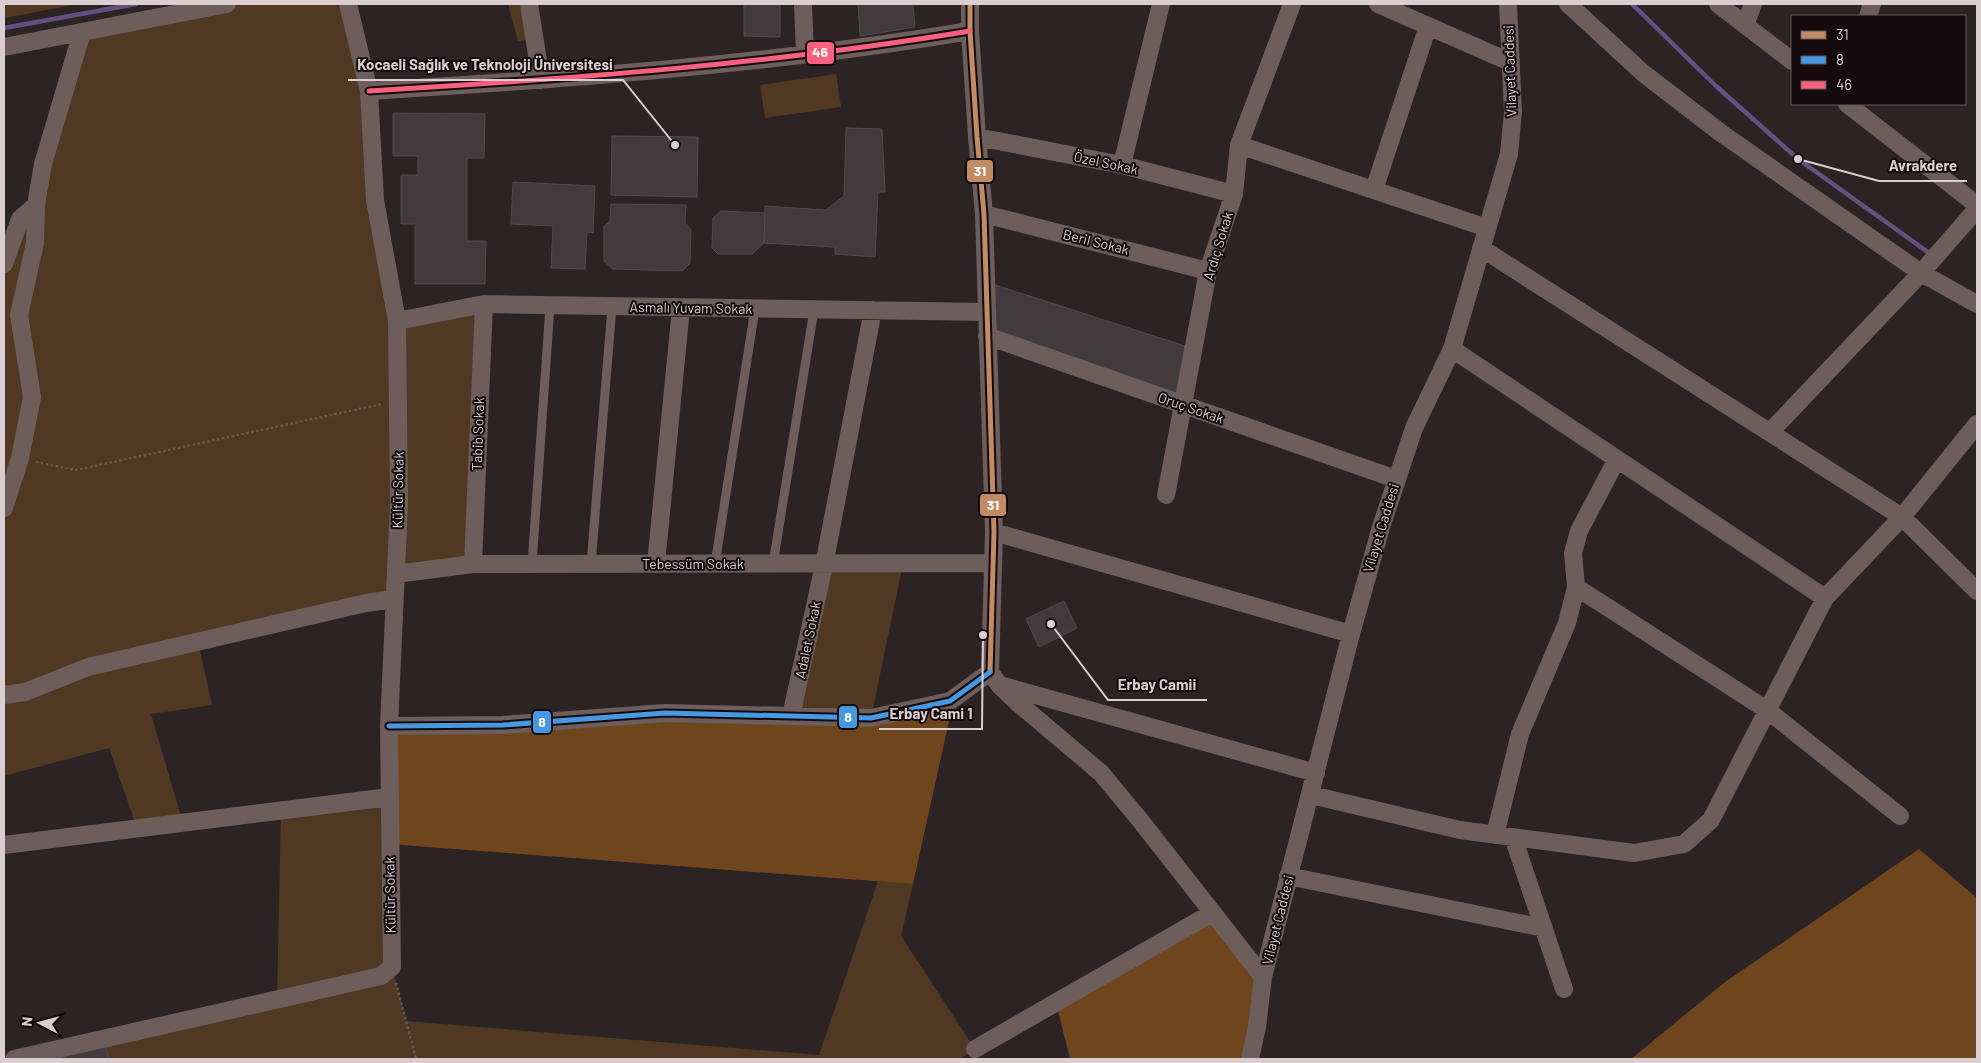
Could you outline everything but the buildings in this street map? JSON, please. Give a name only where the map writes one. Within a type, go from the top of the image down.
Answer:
[{"type":"street","points":[[4,47],[227,4]]},
{"type":"street","name":"Kültür Sokak","points":[[348,4],[369,91],[376,200],[397,321],[399,504],[388,726],[389,797],[386,972]]},
{"type":"street","points":[[529,4],[541,80]]},
{"type":"street","points":[[804,4],[805,54]]},
{"type":"street","points":[[970,4],[976,137],[984,214],[994,532],[992,563],[995,679],[1100,774],[1140,820],[1263,977]]},
{"type":"street","points":[[1122,165],[1161,4]]},
{"type":"street","name":"Ardıç Sokak","points":[[1166,495],[1208,271],[1234,194],[1239,145],[1292,4]]},
{"type":"street","points":[[1378,4],[1510,62]]},
{"type":"street","name":"Vilayet Caddesi","points":[[1250,1059],[1257,1027],[1263,977],[1351,634],[1396,479],[1414,428],[1452,349],[1509,154],[1513,112],[1508,4]]},
{"type":"street","points":[[1568,4],[1643,73],[1721,133],[1921,272],[1977,304]]},
{"type":"street","points":[[1718,4],[1791,61]]},
{"type":"street","points":[[1745,25],[1753,4]]},
{"type":"street","points":[[1374,190],[1428,26]]},
{"type":"street","points":[[369,91],[541,80],[805,54],[970,31]]},
{"type":"street","points":[[4,505],[20,458],[32,397],[19,314],[35,243],[36,205],[43,164],[82,32]]},
{"type":"street","points":[[1770,432],[1921,272],[1977,207],[1848,105]]},
{"type":"street","name":"Özel Sokak","points":[[976,137],[1122,165],[1234,194]]},
{"type":"street","points":[[1239,145],[1487,228]]},
{"type":"street","points":[[4,264],[20,219],[36,205]]},
{"type":"street","name":"Beril Sokak","points":[[984,214],[1208,271]]},
{"type":"street","points":[[1481,248],[1902,517],[1977,590]]},
{"type":"street","name":"Asmalı Yuvam Sokak","points":[[397,321],[484,304],[986,312]]},
{"type":"street","name":"Tabib Sokak","points":[[473,564],[484,304]]},
{"type":"street","points":[[656,564],[681,308]]},
{"type":"street","name":"Adalet Sokak","points":[[791,716],[824,564],[873,310]]},
{"type":"street","name":"Oruç Sokak","points":[[987,336],[1396,479]]},
{"type":"street","points":[[1452,349],[1825,598]]},
{"type":"street","points":[[1311,795],[1460,830],[1496,835],[1634,853],[1684,844],[1711,820],[1825,598],[1902,517],[1977,424]]},
{"type":"street","points":[[1496,835],[1520,734],[1567,623],[1576,587],[1574,553],[1579,531],[1617,459]]},
{"type":"street","points":[[994,532],[1351,634]]},
{"type":"street","name":"Tebessüm Sokak","points":[[396,574],[473,564],[992,563]]},
{"type":"street","points":[[1576,587],[1767,710],[1900,816]]},
{"type":"street","points":[[4,695],[25,692],[88,667],[366,603],[394,599]]},
{"type":"street","points":[[388,726],[503,725],[665,713],[871,718],[950,701],[995,679],[1316,773]]},
{"type":"street","points":[[4,845],[389,797]]},
{"type":"street","points":[[1513,837],[1564,989]]},
{"type":"street","points":[[1288,876],[1544,928]]},
{"type":"street","points":[[976,1050],[1212,913]]},
{"type":"street","points":[[14,1059],[386,972]]},
{"type":"lane","points":[[532,564],[550,306]]},
{"type":"lane","points":[[590,564],[612,307]]},
{"type":"lane","points":[[716,564],[755,309]]},
{"type":"lane","points":[[773,564],[814,310]]},
{"type":"path","points":[[20,458],[76,470],[398,400]]},
{"type":"path","points":[[386,972],[416,1059]]},
{"type":"shaded area","points":[[4,4],[79,4],[4,18]]},
{"type":"shaded area","points":[[227,4],[348,4],[397,321],[484,304],[473,564],[396,574],[394,599],[198,642],[212,705],[151,714],[183,823],[137,828],[109,748],[4,776],[4,264],[36,205],[82,32]]},
{"type":"shaded area","points":[[508,4],[529,4],[534,39],[518,41]]},
{"type":"shaded area","points":[[836,74],[841,107],[765,118],[760,85]]},
{"type":"shaded area","points":[[903,564],[871,718],[791,716],[824,565]]},
{"type":"shaded area","points":[[950,701],[949,721],[913,884],[389,844],[389,726],[665,713],[871,718]]},
{"type":"shaded area","points":[[389,797],[392,967],[406,1021],[819,1055],[878,881],[913,884],[901,936],[975,1049],[960,1059],[108,1059],[104,1038],[277,999],[281,810]]},
{"type":"shaded area","points":[[1919,849],[1977,898],[1977,1059],[1631,1059],[1725,982]]},
{"type":"shaded area","points":[[1212,913],[1263,977],[1250,1059],[1070,1059],[1056,1003]]},
{"type":"waterway","points":[[4,28],[136,4]]},
{"type":"waterway","points":[[1632,4],[1716,86],[1798,159],[1932,255]]},
{"type":"transit line","name":"31","points":[[970,4],[977,137],[984,214],[994,532],[990,672]]},
{"type":"transit line","name":"46","points":[[369,91],[670,69],[820,53],[970,31]]},
{"type":"transit line","name":"8","points":[[389,726],[503,725],[665,713],[871,718],[950,701],[990,672]]},
{"type":"place","name":"Kocaeli Sağlık ve Teknoloji Üniversitesi","points":[[675,145]]},
{"type":"place","name":"Avrakdere","points":[[1798,159]]},
{"type":"place","name":"Erbay Camii","points":[[1051,624]]},
{"type":"place","name":"Erbay Cami 1","points":[[983,635]]}]
